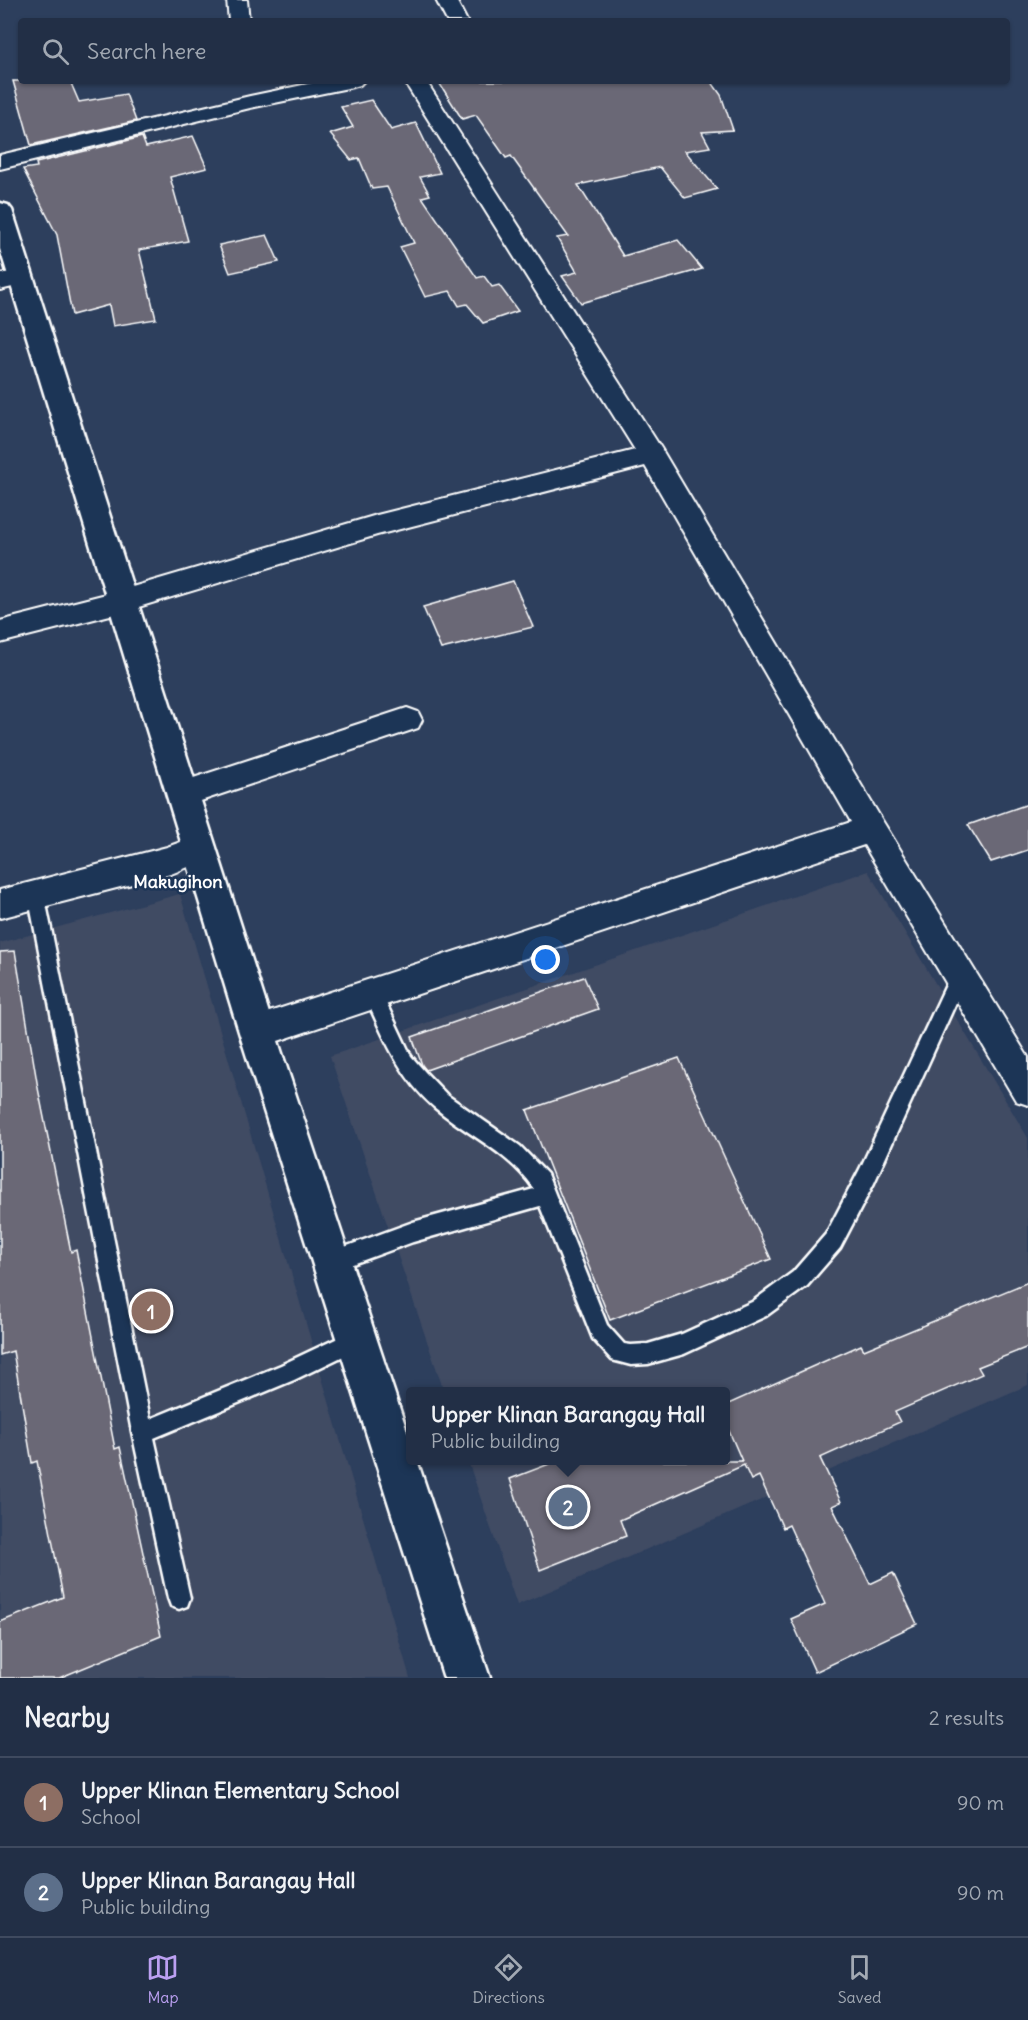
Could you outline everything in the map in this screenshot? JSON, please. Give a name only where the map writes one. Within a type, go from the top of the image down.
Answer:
[{"type":"street","points":[[237,0],[239,18]]},
{"type":"street","points":[[446,0],[455,18]]},
{"type":"street","points":[[0,162],[249,92],[325,84]]},
{"type":"street","points":[[418,84],[652,455],[871,829],[1028,1089]]},
{"type":"street","points":[[0,210],[11,280],[122,601],[257,1032],[467,1678]]},
{"type":"street","points":[[0,633],[122,601],[377,525],[652,455]]},
{"type":"street","points":[[183,794],[407,720]]},
{"type":"street","points":[[257,1032],[871,829]]},
{"type":"street","points":[[0,904],[171,860],[200,848]]},
{"type":"lane","points":[[36,894],[142,1432],[179,1598]]},
{"type":"lane","points":[[373,994],[405,1062],[418,1078],[441,1101],[513,1152],[540,1181],[600,1332],[619,1353],[648,1354],[684,1344],[759,1309],[800,1279],[833,1241],[867,1176],[959,976]]},
{"type":"lane","points":[[331,1262],[413,1232],[546,1195]]},
{"type":"lane","points":[[142,1432],[287,1373],[357,1339]]},
{"type":"shaded area","points":[[868,871],[1028,1138],[1028,1385],[517,1605],[469,1465],[730,1465],[730,1387],[443,1387],[330,1056]]},
{"type":"shaded area","points":[[180,894],[410,1678],[0,1678],[0,943]]},
{"type":"building","points":[[13,81],[18,81],[18,84],[71,84],[79,102],[126,94],[136,121],[31,145]]},
{"type":"building","points":[[440,84],[713,84],[721,95],[733,130],[702,132],[710,147],[685,151],[717,189],[685,198],[660,167],[578,185],[623,256],[678,240],[702,269],[581,303],[562,276],[577,272],[557,238],[568,236],[511,156],[506,158],[476,115],[462,119]]},
{"type":"building","points":[[371,100],[391,130],[416,123],[440,173],[420,177],[430,195],[422,197],[477,278],[484,276],[492,287],[499,285],[518,311],[483,323],[467,304],[459,306],[450,291],[425,297],[400,247],[414,243],[387,187],[372,189],[359,158],[351,160],[330,134],[353,127],[341,107]]},
{"type":"building","points":[[193,136],[207,168],[170,177],[188,241],[139,250],[156,319],[113,326],[109,305],[72,315],[57,235],[23,169],[37,167],[36,163],[142,137],[146,147]]},
{"type":"building","points":[[267,235],[279,262],[230,273],[219,245]]},
{"type":"building","points":[[513,581],[533,627],[441,649],[423,607]]},
{"type":"building","points":[[1028,804],[1028,850],[991,862],[968,825]]},
{"type":"building","points":[[15,951],[38,1088],[71,1252],[76,1250],[115,1449],[120,1447],[161,1636],[59,1678],[0,1678],[0,1622],[63,1597],[37,1461],[32,1463],[13,1351],[0,1355],[0,952]]},
{"type":"building","points":[[584,977],[598,1009],[426,1070],[422,1065],[412,1037]]},
{"type":"building","points":[[679,1058],[771,1259],[610,1320],[527,1110]]},
{"type":"building","points":[[1028,1282],[1028,1347],[978,1367],[982,1374],[895,1412],[900,1422],[820,1458],[841,1502],[832,1506],[870,1584],[893,1573],[917,1624],[815,1672],[791,1619],[825,1604],[789,1525],[783,1528],[759,1476],[751,1480],[744,1465],[620,1520],[626,1536],[540,1570],[510,1479],[547,1465],[730,1465],[730,1461],[742,1461],[730,1433],[730,1403],[861,1345],[864,1350]]},
{"type":"place","name":"Upper Klinan Elementary School","points":[[151,1311]]},
{"type":"place","name":"Upper Klinan Barangay Hall","points":[[568,1507]]},
{"type":"district","name":"Makugihon","points":[[178,881]]}]
